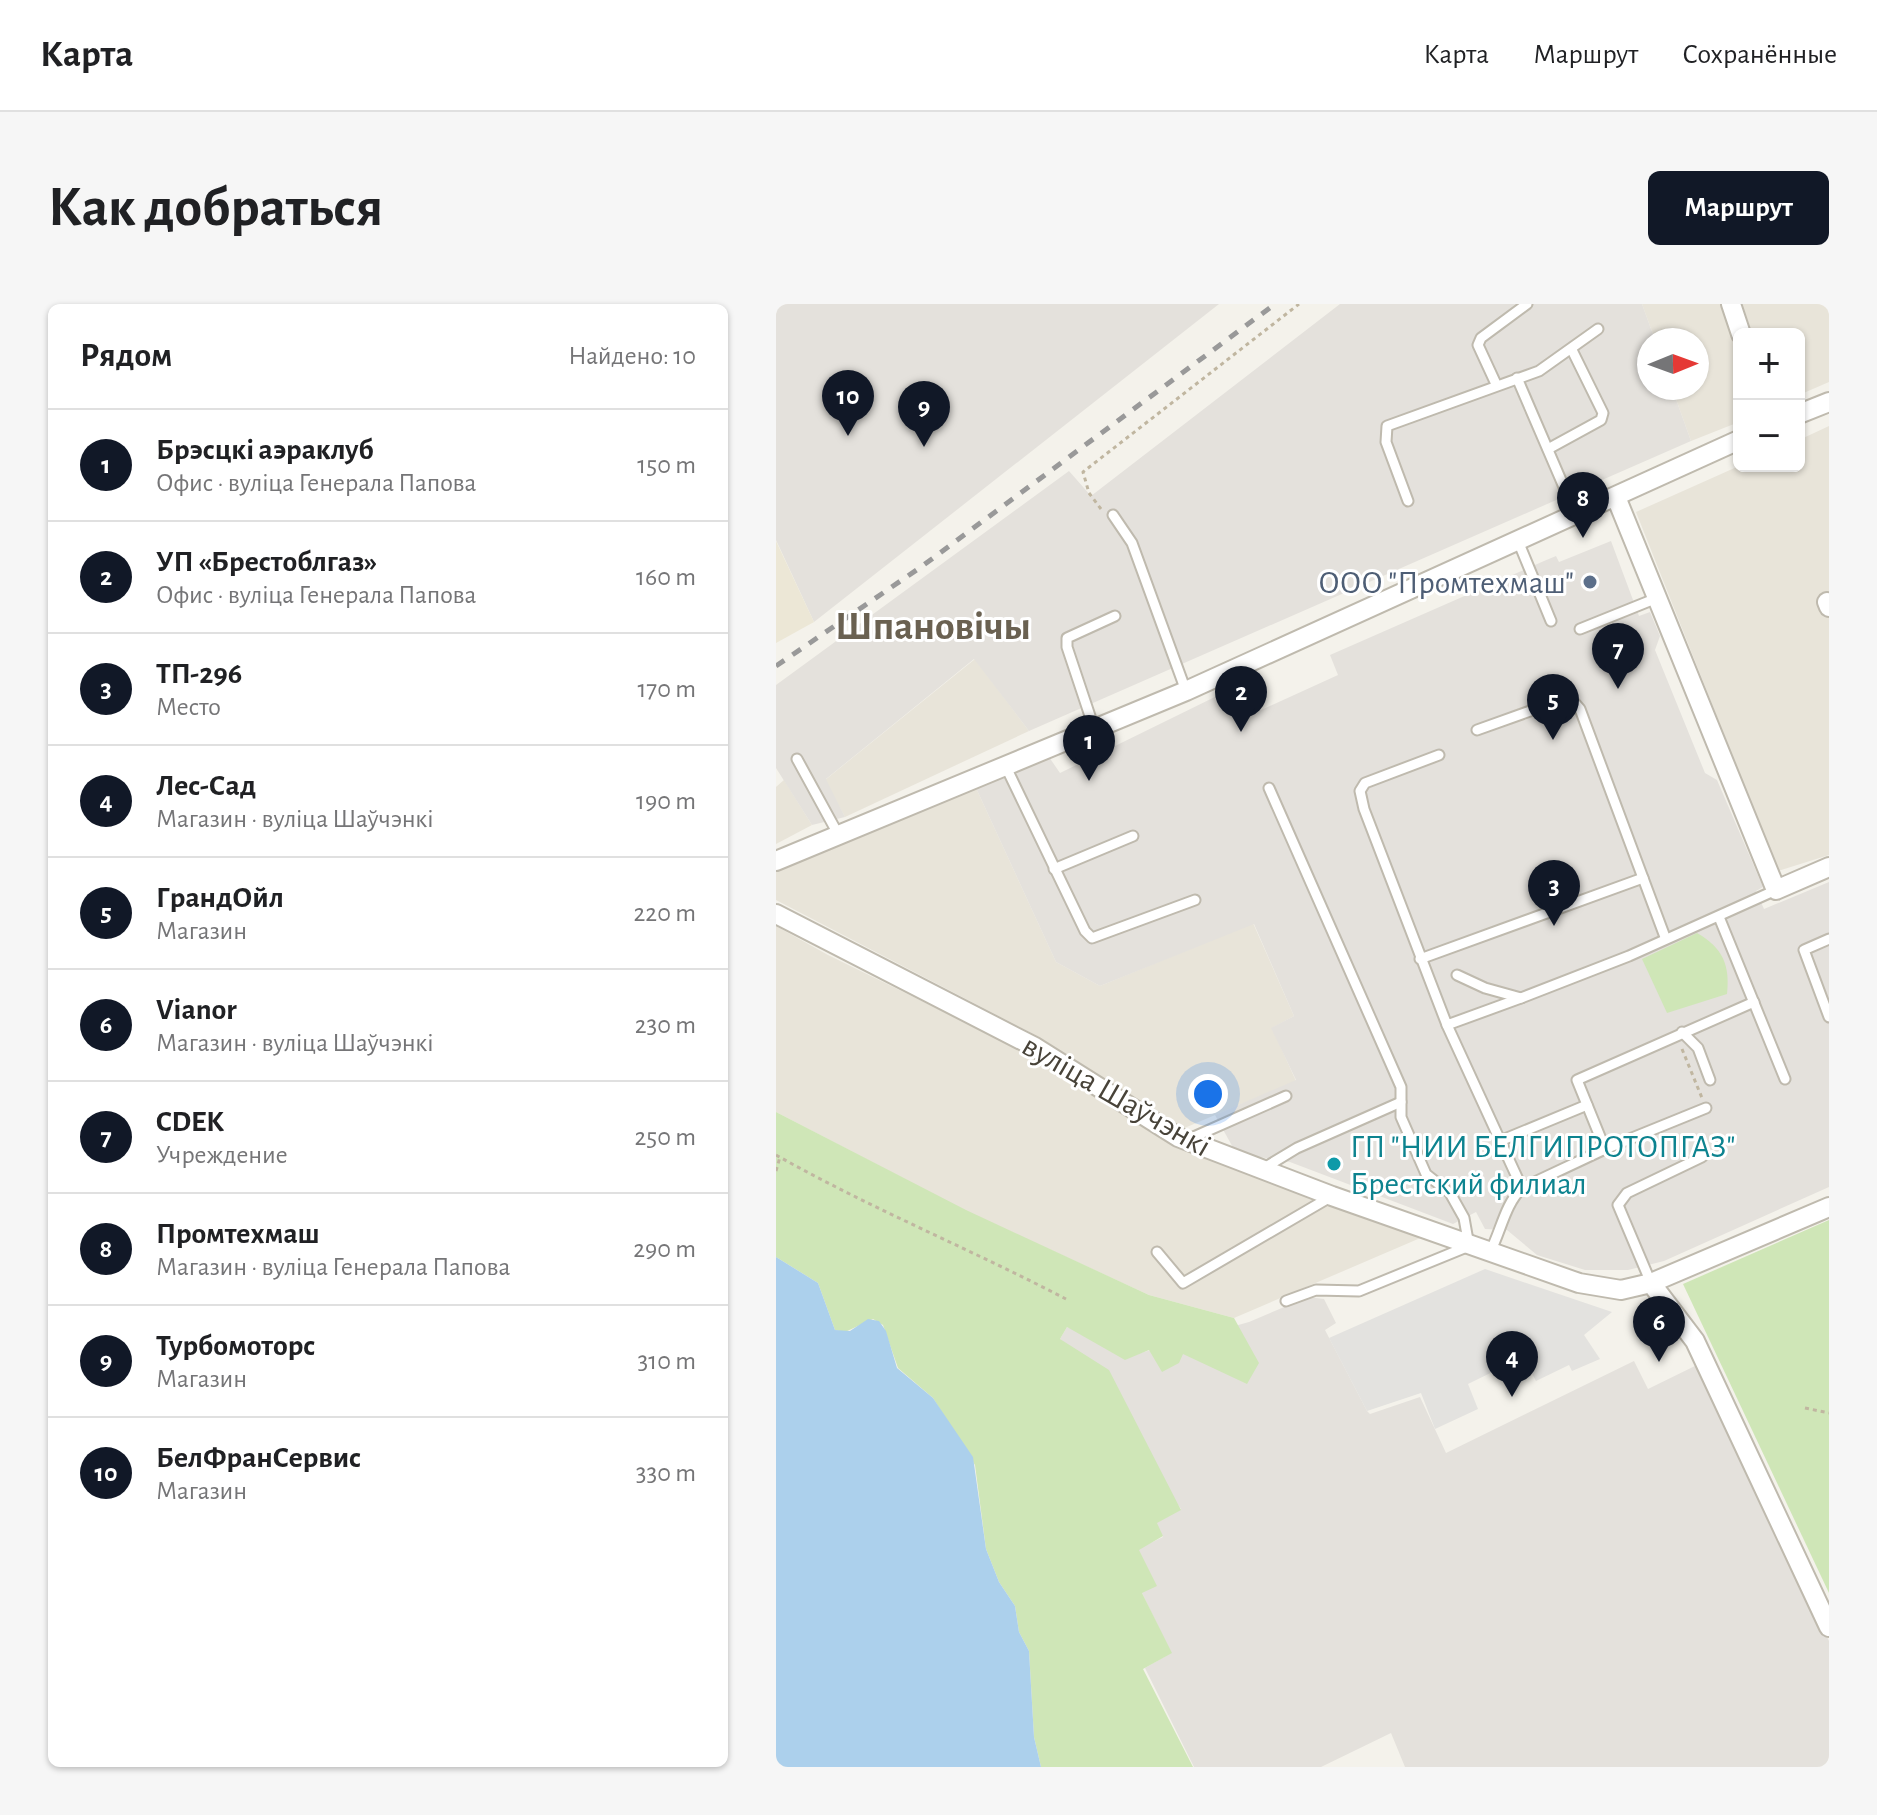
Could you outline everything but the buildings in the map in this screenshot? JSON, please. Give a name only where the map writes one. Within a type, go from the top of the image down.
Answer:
[{"type":"street","points":[[1731,304],[1739,328]]},
{"type":"street","points":[[1805,412],[1829,402]]},
{"type":"street","points":[[776,861],[1186,691],[1733,443]]},
{"type":"street","points":[[1616,497],[1776,890],[1829,867]]},
{"type":"street","name":"вуліца Шаўчэнкі","points":[[776,914],[1035,1047],[1186,1141],[1469,1246],[1600,1289],[1621,1290],[1651,1283],[1829,1207]]},
{"type":"street","points":[[1651,1283],[1695,1341],[1829,1627]]},
{"type":"lane","points":[[1496,384],[1478,345],[1481,338],[1527,304]]},
{"type":"lane","points":[[1408,501],[1386,442],[1387,426],[1496,384],[1539,371],[1598,329]]},
{"type":"lane","points":[[1548,449],[1601,420],[1603,413],[1572,350]]},
{"type":"lane","points":[[1517,378],[1576,515]]},
{"type":"lane","points":[[1111,516],[1132,543],[1186,691]]},
{"type":"lane","points":[[1518,541],[1551,621]]},
{"type":"lane","points":[[1580,629],[1657,598]]},
{"type":"lane","points":[[1094,728],[1067,647],[1067,638],[1115,616]]},
{"type":"lane","points":[[1477,730],[1561,700],[1573,701],[1580,709],[1665,937]]},
{"type":"lane","points":[[1439,755],[1365,783],[1360,791],[1420,959],[1522,1188]]},
{"type":"lane","points":[[797,759],[838,834]]},
{"type":"lane","points":[[1005,765],[1085,931],[1092,938],[1195,900]]},
{"type":"lane","points":[[1269,788],[1401,1087],[1401,1117],[1426,1174],[1450,1193],[1464,1218],[1469,1246],[1359,1291],[1316,1290],[1286,1301]]},
{"type":"lane","points":[[1054,869],[1133,836]]},
{"type":"lane","points":[[1420,959],[1643,878]]},
{"type":"lane","points":[[1447,1025],[1629,956],[1665,937],[1719,917],[1776,890]]},
{"type":"lane","points":[[1719,917],[1785,1079]]},
{"type":"lane","points":[[1829,939],[1804,950],[1829,1017]]},
{"type":"lane","points":[[1457,975],[1485,988],[1521,998]]},
{"type":"lane","points":[[1605,1149],[1577,1080],[1754,1002]]},
{"type":"lane","points":[[1679,1034],[1698,1048],[1710,1080]]},
{"type":"lane","points":[[1186,1141],[1286,1096]]},
{"type":"lane","points":[[1261,1170],[1297,1148],[1401,1102]]},
{"type":"lane","points":[[1500,1141],[1587,1105]]},
{"type":"lane","points":[[1490,1252],[1504,1225],[1513,1197],[1522,1188],[1605,1149],[1706,1108]]},
{"type":"lane","points":[[1651,1283],[1618,1205],[1627,1193],[1702,1157]]},
{"type":"lane","points":[[1157,1252],[1183,1283],[1332,1196]]},
{"type":"path","points":[[1111,516],[1089,493],[1083,472],[1299,304]]},
{"type":"path","points":[[1679,1034],[1706,1108]]},
{"type":"path","points":[[776,1171],[778,1156],[852,1198],[951,1239],[1066,1299]]},
{"type":"path","points":[[1805,1408],[1829,1413]]},
{"type":"shaded area","points":[[776,304],[1219,304],[814,622],[776,540]]},
{"type":"shaded area","points":[[1340,304],[1642,304],[1651,328],[1637,328],[1637,400],[1676,400],[1691,441],[1029,731],[974,659],[826,779],[845,817],[812,825],[776,768],[776,685],[1069,471],[1091,496]]},
{"type":"shaded area","points":[[1642,304],[1722,304],[1733,336],[1733,424],[1691,441],[1676,400],[1709,400],[1709,328],[1651,328]]},
{"type":"shaded area","points":[[1740,304],[1829,304],[1829,382],[1805,392],[1805,328],[1748,328]]},
{"type":"shaded area","points":[[1829,426],[1829,855],[1778,871],[1636,512],[1733,469],[1733,472],[1805,472],[1805,437]]},
{"type":"shaded area","points":[[776,541],[814,622],[776,643]]},
{"type":"shaded area","points":[[1611,541],[1639,616],[1650,612],[1660,636],[1655,650],[1705,773],[1717,780],[1763,887],[1756,891],[1764,909],[1829,882],[1829,1187],[1664,1261],[1628,1270],[1585,1270],[1537,1255],[1507,1230],[1485,1229],[1476,1212],[1453,1224],[1290,1162],[1236,1153],[1215,1115],[1296,1080],[1271,1028],[1294,1016],[1254,924],[1100,986],[1056,962],[976,788],[1049,757],[1060,773],[1223,693],[1235,722],[1338,675],[1330,655],[1556,556],[1559,562]]},
{"type":"shaded area","points":[[975,659],[1029,731],[845,817],[825,780]]},
{"type":"shaded area","points":[[784,780],[812,825],[776,844],[776,787]]},
{"type":"shaded area","points":[[976,788],[1056,962],[1100,986],[1253,923],[1294,1016],[1272,1028],[1296,1081],[1182,1129],[1039,1037],[776,900],[776,870]]},
{"type":"shaded area","points":[[776,926],[828,955],[1028,1053],[1174,1147],[1425,1236],[1234,1318],[1149,1295],[966,1211],[776,1112]]},
{"type":"shaded area","points":[[1485,1269],[1612,1312],[1584,1335],[1600,1359],[1572,1371],[1569,1365],[1536,1381],[1523,1357],[1468,1384],[1478,1409],[1435,1429],[1421,1393],[1367,1411],[1329,1338]]},
{"type":"shaded area","points":[[1308,1297],[1324,1299],[1336,1323],[1325,1330],[1367,1411],[1370,1414],[1420,1397],[1446,1453],[1634,1361],[1648,1389],[1699,1364],[1829,1641],[1829,1767],[1405,1767],[1391,1733],[1321,1767],[1194,1767],[1145,1668],[1171,1653],[1142,1593],[1138,1549],[1163,1537],[1156,1523],[1181,1509],[1060,1339],[1067,1327],[1137,1354],[1249,1322]]},
{"type":"green space","points":[[1697,933],[1713,945],[1723,958],[1727,994],[1667,1013],[1642,959]]},
{"type":"green space","points":[[776,1112],[966,1210],[1149,1295],[1234,1318],[1259,1363],[1247,1384],[1183,1354],[1179,1363],[1162,1372],[1149,1350],[1125,1360],[1067,1327],[1060,1339],[1109,1370],[1181,1510],[1157,1523],[1163,1536],[1139,1550],[1157,1586],[1142,1593],[1172,1653],[1143,1669],[1193,1767],[1041,1767],[1034,1737],[1029,1651],[1019,1632],[1015,1606],[999,1582],[986,1549],[975,1465],[933,1398],[898,1368],[883,1325],[873,1319],[845,1332],[835,1330],[818,1283],[776,1257]]},
{"type":"green space","points":[[1829,1220],[1829,1593],[1683,1284]]},
{"type":"water","points":[[776,1257],[818,1283],[835,1330],[850,1331],[868,1319],[879,1321],[886,1331],[897,1368],[933,1398],[973,1457],[986,1549],[999,1582],[1015,1606],[1019,1632],[1029,1651],[1034,1737],[1041,1767],[776,1767]]},
{"type":"railway","points":[[776,666],[921,567],[1275,304]]},
{"type":"place","name":"БелФранСервис","points":[[848,436]]},
{"type":"place","name":"Турбомоторс","points":[[924,447]]},
{"type":"place","name":"Промтехмаш","points":[[1583,538]]},
{"type":"place","name":"ООО \"Промтехмаш\"","points":[[1590,582]]},
{"type":"place","name":"CDEK","points":[[1618,689]]},
{"type":"place","name":"УП «Брестоблгаз»","points":[[1241,732]]},
{"type":"place","name":"ГрандОйл","points":[[1553,740]]},
{"type":"place","name":"Брэсцкі аэраклуб","points":[[1089,781]]},
{"type":"place","name":"ТП-296","points":[[1554,926]]},
{"type":"place","name":"ГП \"НИИ БЕЛГИПРОТОПГАЗ\" Брестский филиал","points":[[1334,1164]]},
{"type":"place","name":"Vianor","points":[[1659,1362]]},
{"type":"place","name":"Лес-Сад","points":[[1512,1397]]},
{"type":"district","name":"Шпановічы","points":[[933,625]]}]
